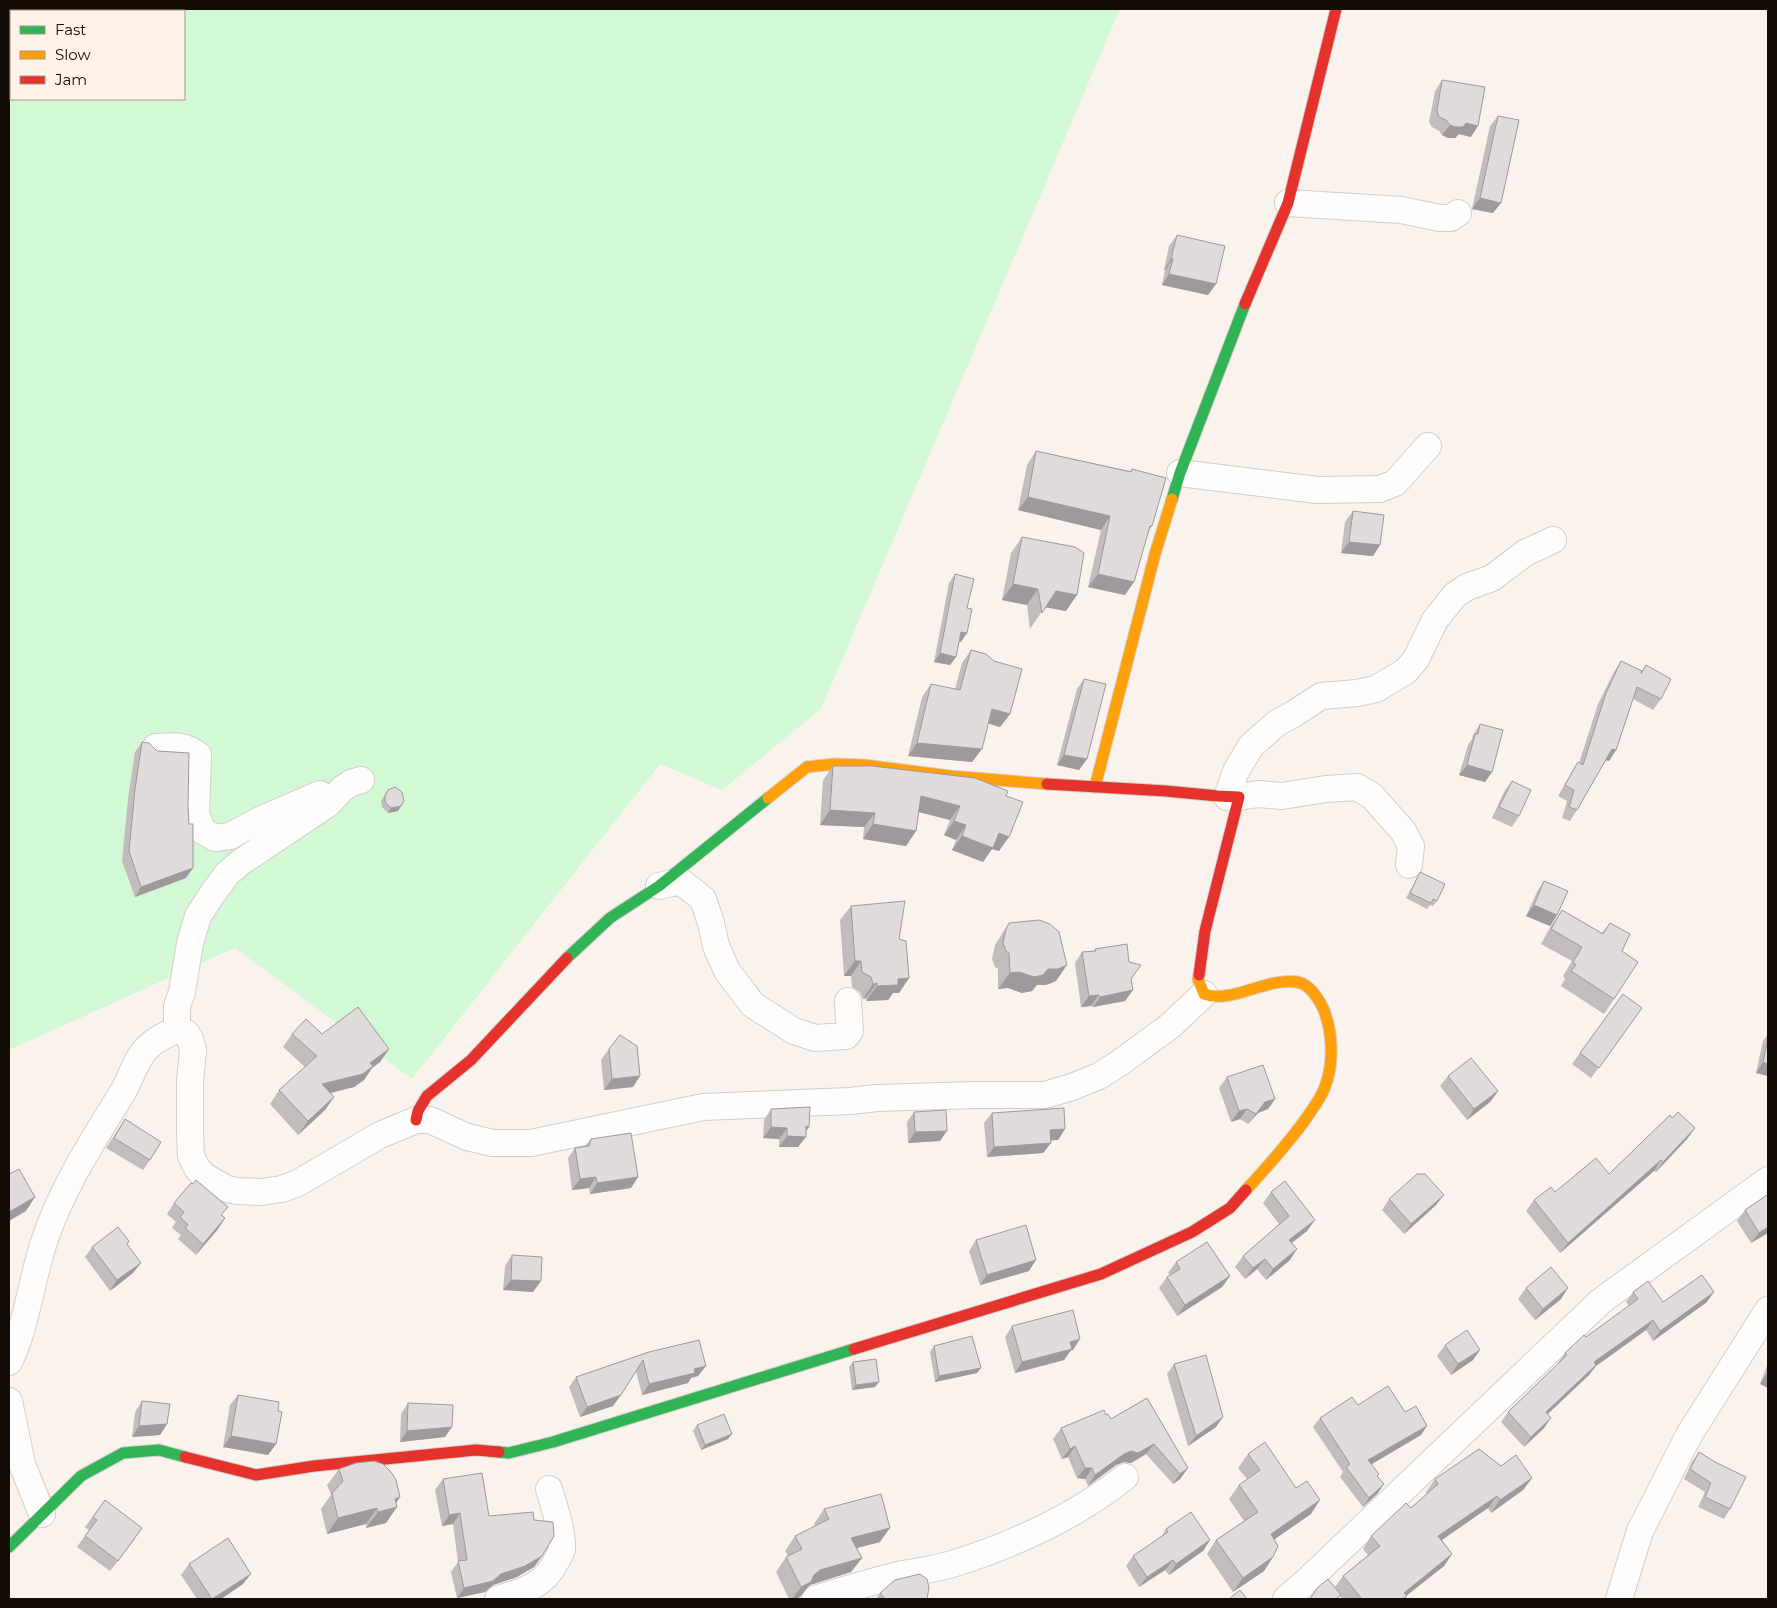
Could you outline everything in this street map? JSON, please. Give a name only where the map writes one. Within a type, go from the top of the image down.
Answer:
[{"type":"street","points":[[1095,787],[1155,554],[1180,473],[1235,326],[1288,203],[1336,9]]},
{"type":"street","points":[[1288,203],[1401,210],[1440,218],[1451,218],[1458,213]]},
{"type":"street","points":[[1180,473],[1317,490],[1380,489],[1395,483],[1428,446]]},
{"type":"street","points":[[9,1547],[81,1476],[123,1452],[159,1450],[256,1476],[314,1466],[476,1450],[509,1453],[562,1439],[1101,1274],[1192,1232],[1230,1208],[1284,1149],[1312,1110],[1324,1088],[1331,1052],[1327,1018],[1320,1002],[1313,991],[1298,982],[1283,982],[1248,988],[1225,996],[1213,997],[1204,994],[1198,979],[1205,931],[1233,797],[1236,771],[1251,746],[1277,723],[1292,716],[1322,696],[1357,693],[1376,689],[1406,671],[1416,659],[1435,620],[1454,595],[1467,587],[1492,578],[1525,553],[1553,540]]},
{"type":"street","points":[[156,747],[175,746],[189,748],[198,755],[196,815],[203,831],[215,838],[230,836],[260,820],[322,794],[338,784],[356,782],[342,789],[328,804],[241,862],[227,874],[213,893],[198,916],[190,943],[182,992],[177,1006],[177,1029]]},
{"type":"street","points":[[416,1120],[417,1111],[427,1096],[483,1049],[527,999],[596,929],[658,886],[807,766],[841,763],[997,780],[1159,790],[1233,797],[1258,794],[1282,796],[1326,789],[1357,787],[1372,796],[1404,832],[1411,846],[1409,865]]},
{"type":"street","points":[[658,886],[680,882],[700,895],[706,906],[716,946],[727,971],[753,1005],[794,1031],[815,1038],[846,1036],[850,1031],[848,1002]]},
{"type":"street","points":[[177,1029],[186,1033],[194,1050],[190,1081],[191,1156],[197,1168],[204,1176],[227,1189],[261,1192],[282,1188],[298,1182],[380,1135],[416,1120],[430,1120],[468,1137],[493,1143],[531,1143],[703,1107],[850,1101],[877,1098],[976,1095],[1045,1096],[1099,1076],[1118,1064],[1170,1026],[1204,994]]},
{"type":"street","points":[[9,1362],[21,1332],[42,1246],[62,1194],[124,1088],[140,1056],[148,1046],[177,1029]]},
{"type":"street","points":[[1286,1599],[1601,1301],[1768,1180]]},
{"type":"street","points":[[1619,1599],[1640,1531],[1689,1435],[1768,1310]]},
{"type":"street","points":[[9,1401],[22,1464],[42,1514]]},
{"type":"street","points":[[815,1599],[903,1574],[950,1565],[1020,1540],[1106,1492],[1125,1478]]},
{"type":"street","points":[[498,1599],[528,1590],[541,1581],[551,1572],[562,1550],[558,1518],[549,1489]]},
{"type":"green space","points":[[9,9],[1120,9],[821,709],[722,790],[660,764],[412,1079],[235,948],[9,1050]]},
{"type":"building","points":[[1442,80],[1485,87],[1478,126],[1466,123],[1463,127],[1456,127],[1439,117],[1437,111]]},
{"type":"building","points":[[1498,116],[1519,120],[1501,203],[1480,198]]},
{"type":"building","points":[[1177,235],[1225,246],[1216,284],[1169,274]]},
{"type":"building","points":[[1036,451],[1131,472],[1132,469],[1166,478],[1134,582],[1098,574],[1110,516],[1028,497]]},
{"type":"building","points":[[1353,511],[1384,515],[1380,545],[1349,542]]},
{"type":"building","points":[[1022,537],[1075,547],[1084,553],[1077,595],[1056,591],[1042,613],[1038,589],[1013,584]]},
{"type":"building","points":[[955,574],[974,579],[967,608],[972,609],[967,633],[961,632],[956,657],[940,653]]},
{"type":"building","points":[[971,650],[986,654],[994,661],[1022,669],[1010,714],[992,709],[982,749],[917,743],[931,684],[960,690]]},
{"type":"building","points":[[1621,661],[1642,671],[1641,674],[1646,665],[1671,679],[1661,699],[1637,687],[1616,750],[1612,749],[1577,810],[1569,807],[1574,790],[1565,785],[1578,762],[1583,765],[1606,693]]},
{"type":"building","points":[[1084,679],[1106,684],[1087,759],[1064,755]]},
{"type":"building","points":[[1480,724],[1503,730],[1492,772],[1467,765],[1475,734],[1478,734]]},
{"type":"building","points":[[142,742],[149,743],[157,751],[189,753],[188,805],[189,824],[193,824],[193,868],[141,887],[129,851]]},
{"type":"building","points":[[833,766],[872,766],[975,778],[1008,791],[1006,796],[1023,802],[1009,837],[999,833],[993,848],[962,836],[966,825],[954,821],[960,806],[921,796],[916,831],[873,824],[875,813],[830,810]]},
{"type":"building","points":[[1512,781],[1531,790],[1519,816],[1499,807]]},
{"type":"building","points":[[395,787],[402,792],[404,801],[401,806],[391,808],[385,802],[385,796],[388,790]]},
{"type":"building","points":[[1420,872],[1445,884],[1437,901],[1433,899],[1431,903],[1410,893]]},
{"type":"building","points":[[1544,881],[1568,891],[1557,915],[1534,905]]},
{"type":"building","points":[[905,901],[899,939],[906,941],[909,978],[898,979],[898,985],[877,986],[877,983],[873,984],[871,977],[862,972],[861,961],[855,961],[851,906]]},
{"type":"building","points":[[1562,910],[1603,934],[1610,923],[1630,934],[1622,951],[1638,962],[1614,999],[1571,971],[1576,965],[1573,962],[1582,947],[1551,929]]},
{"type":"building","points":[[1039,920],[1050,924],[1059,932],[1067,965],[1058,969],[1048,969],[1043,975],[1034,977],[1019,972],[1010,973],[1009,953],[1006,951],[1003,943],[1009,923]]},
{"type":"building","points":[[1127,944],[1129,962],[1141,965],[1131,979],[1133,990],[1100,997],[1099,995],[1089,996],[1082,952]]},
{"type":"building","points":[[1623,994],[1642,1008],[1599,1068],[1580,1053]]},
{"type":"building","points":[[358,1007],[389,1049],[370,1063],[373,1066],[363,1074],[322,1084],[334,1097],[308,1121],[279,1090],[317,1056],[292,1034],[306,1019],[322,1034]]},
{"type":"building","points":[[620,1035],[637,1046],[640,1076],[612,1079],[609,1049]]},
{"type":"building","points":[[1768,1039],[1768,1064],[1763,1062]]},
{"type":"building","points":[[1471,1058],[1498,1091],[1474,1109],[1448,1076]]},
{"type":"building","points":[[1263,1065],[1275,1099],[1265,1102],[1256,1114],[1247,1109],[1239,1111],[1227,1077]]},
{"type":"building","points":[[810,1107],[809,1127],[806,1126],[806,1137],[787,1136],[787,1128],[771,1127],[771,1109]]},
{"type":"building","points":[[1064,1108],[1065,1129],[1050,1130],[1051,1143],[994,1147],[992,1113]]},
{"type":"building","points":[[946,1110],[947,1131],[915,1132],[914,1112]]},
{"type":"building","points":[[1678,1112],[1695,1128],[1663,1162],[1661,1160],[1568,1243],[1534,1200],[1551,1187],[1555,1192],[1596,1158],[1609,1174],[1670,1115],[1672,1118]]},
{"type":"building","points":[[125,1119],[161,1142],[150,1160],[114,1138]]},
{"type":"building","points":[[631,1133],[638,1177],[597,1183],[596,1177],[580,1179],[575,1148],[589,1146],[591,1139]]},
{"type":"building","points":[[19,1169],[35,1197],[9,1212],[9,1174]]},
{"type":"building","points":[[1417,1174],[1425,1174],[1444,1195],[1411,1224],[1389,1199]]},
{"type":"building","points":[[196,1180],[228,1207],[221,1215],[225,1218],[203,1244],[185,1228],[188,1225],[180,1217],[184,1212],[174,1203],[191,1183],[193,1184]]},
{"type":"building","points":[[1285,1181],[1315,1220],[1289,1240],[1297,1249],[1273,1269],[1265,1259],[1253,1268],[1243,1256],[1289,1216],[1271,1192]]},
{"type":"building","points":[[1767,1195],[1768,1227],[1759,1233],[1745,1210]]},
{"type":"building","points":[[1026,1225],[1036,1260],[987,1275],[976,1240]]},
{"type":"building","points":[[118,1227],[129,1241],[127,1244],[141,1263],[117,1280],[92,1247]]},
{"type":"building","points":[[1207,1242],[1230,1276],[1185,1305],[1167,1277],[1180,1269],[1176,1262]]},
{"type":"building","points":[[512,1255],[542,1257],[541,1281],[511,1280]]},
{"type":"building","points":[[1551,1267],[1568,1288],[1543,1309],[1526,1288]]},
{"type":"building","points":[[1702,1275],[1714,1292],[1660,1331],[1653,1320],[1594,1362],[1596,1365],[1546,1412],[1551,1418],[1531,1437],[1508,1412],[1567,1355],[1565,1353],[1584,1335],[1586,1337],[1638,1299],[1633,1292],[1648,1281],[1663,1302]]},
{"type":"building","points":[[1073,1310],[1080,1339],[1070,1342],[1072,1349],[1022,1362],[1012,1326]]},
{"type":"building","points":[[1467,1330],[1480,1350],[1458,1364],[1445,1345]]},
{"type":"building","points":[[972,1336],[981,1368],[939,1376],[934,1346]]},
{"type":"building","points":[[699,1340],[706,1366],[694,1369],[695,1373],[649,1384],[643,1360],[621,1395],[587,1407],[576,1377],[649,1352]]},
{"type":"building","points":[[1206,1355],[1223,1417],[1196,1436],[1174,1364]]},
{"type":"building","points":[[876,1359],[879,1382],[856,1385],[853,1362]]},
{"type":"building","points":[[1388,1386],[1405,1412],[1416,1406],[1427,1426],[1368,1460],[1384,1484],[1369,1498],[1346,1467],[1350,1464],[1320,1418],[1352,1397],[1358,1405]]},
{"type":"building","points":[[238,1395],[279,1402],[278,1411],[282,1412],[276,1444],[231,1436]]},
{"type":"building","points":[[1147,1398],[1188,1468],[1180,1474],[1154,1444],[1138,1453],[1131,1451],[1124,1454],[1095,1475],[1092,1468],[1085,1468],[1075,1446],[1070,1449],[1061,1428],[1104,1410],[1111,1419]]},
{"type":"building","points":[[142,1401],[170,1404],[167,1424],[139,1426]]},
{"type":"building","points":[[408,1403],[453,1405],[452,1427],[407,1431]]},
{"type":"building","points":[[724,1414],[732,1434],[705,1445],[697,1425]]},
{"type":"building","points":[[1265,1442],[1296,1488],[1307,1481],[1320,1500],[1271,1534],[1278,1546],[1273,1557],[1243,1578],[1216,1540],[1258,1512],[1239,1485],[1260,1470],[1248,1454]]},
{"type":"building","points":[[1479,1449],[1501,1466],[1516,1455],[1532,1478],[1500,1500],[1497,1496],[1438,1536],[1452,1554],[1404,1593],[1407,1596],[1402,1599],[1362,1599],[1343,1576],[1380,1546],[1371,1536],[1406,1503],[1411,1508],[1438,1484],[1435,1479]]},
{"type":"building","points":[[1699,1452],[1746,1477],[1730,1509],[1705,1497],[1711,1483],[1690,1469]]},
{"type":"building","points":[[374,1461],[383,1464],[396,1480],[400,1497],[395,1499],[397,1507],[378,1512],[377,1508],[338,1518],[332,1493],[343,1481],[339,1469],[356,1463]]},
{"type":"building","points":[[482,1473],[489,1516],[533,1512],[534,1520],[553,1522],[554,1536],[542,1556],[525,1566],[501,1574],[493,1581],[464,1588],[458,1561],[467,1560],[460,1513],[449,1515],[443,1479]]},
{"type":"building","points":[[881,1494],[890,1528],[851,1538],[862,1558],[820,1570],[814,1575],[811,1582],[801,1587],[786,1557],[802,1549],[795,1536],[829,1519],[824,1509]]},
{"type":"building","points":[[105,1500],[142,1528],[118,1561],[85,1536],[97,1520],[93,1517]]},
{"type":"building","points":[[1191,1512],[1210,1540],[1176,1564],[1173,1560],[1147,1577],[1133,1556],[1168,1532],[1166,1529]]},
{"type":"building","points":[[228,1538],[251,1574],[212,1599],[189,1564]]},
{"type":"building","points":[[920,1574],[927,1579],[929,1588],[927,1599],[885,1599],[880,1593],[895,1580]]},
{"type":"building","points":[[1328,1579],[1341,1595],[1336,1599],[1310,1599],[1317,1588]]},
{"type":"building","points":[[1240,1590],[1247,1599],[1229,1599]]},
{"type":"traffic: fast","points":[[1172,499],[1180,473],[1245,304]]},
{"type":"traffic: fast","points":[[567,958],[610,918],[659,886],[768,798]]},
{"type":"traffic: fast","points":[[499,1452],[509,1453],[553,1442],[854,1349]]},
{"type":"traffic: fast","points":[[9,1547],[81,1476],[123,1453],[159,1450],[185,1457]]},
{"type":"traffic: slow","points":[[1095,787],[1155,554],[1172,499]]},
{"type":"traffic: slow","points":[[768,798],[807,767],[835,764],[864,765],[950,776],[1047,784]]},
{"type":"traffic: slow","points":[[1199,975],[1198,979],[1204,994],[1215,996],[1227,996],[1285,981],[1302,983],[1310,988],[1319,1000],[1329,1027],[1330,1068],[1321,1095],[1311,1112],[1291,1138],[1246,1190]]},
{"type":"traffic: jam","points":[[1245,304],[1288,203],[1336,9]]},
{"type":"traffic: jam","points":[[1047,784],[1239,797],[1205,931],[1199,975]]},
{"type":"traffic: jam","points":[[416,1120],[418,1111],[427,1096],[471,1060],[567,958]]},
{"type":"traffic: jam","points":[[854,1349],[1101,1274],[1192,1232],[1230,1208],[1246,1190]]},
{"type":"traffic: jam","points":[[185,1457],[256,1475],[314,1466],[476,1450],[499,1452]]}]
